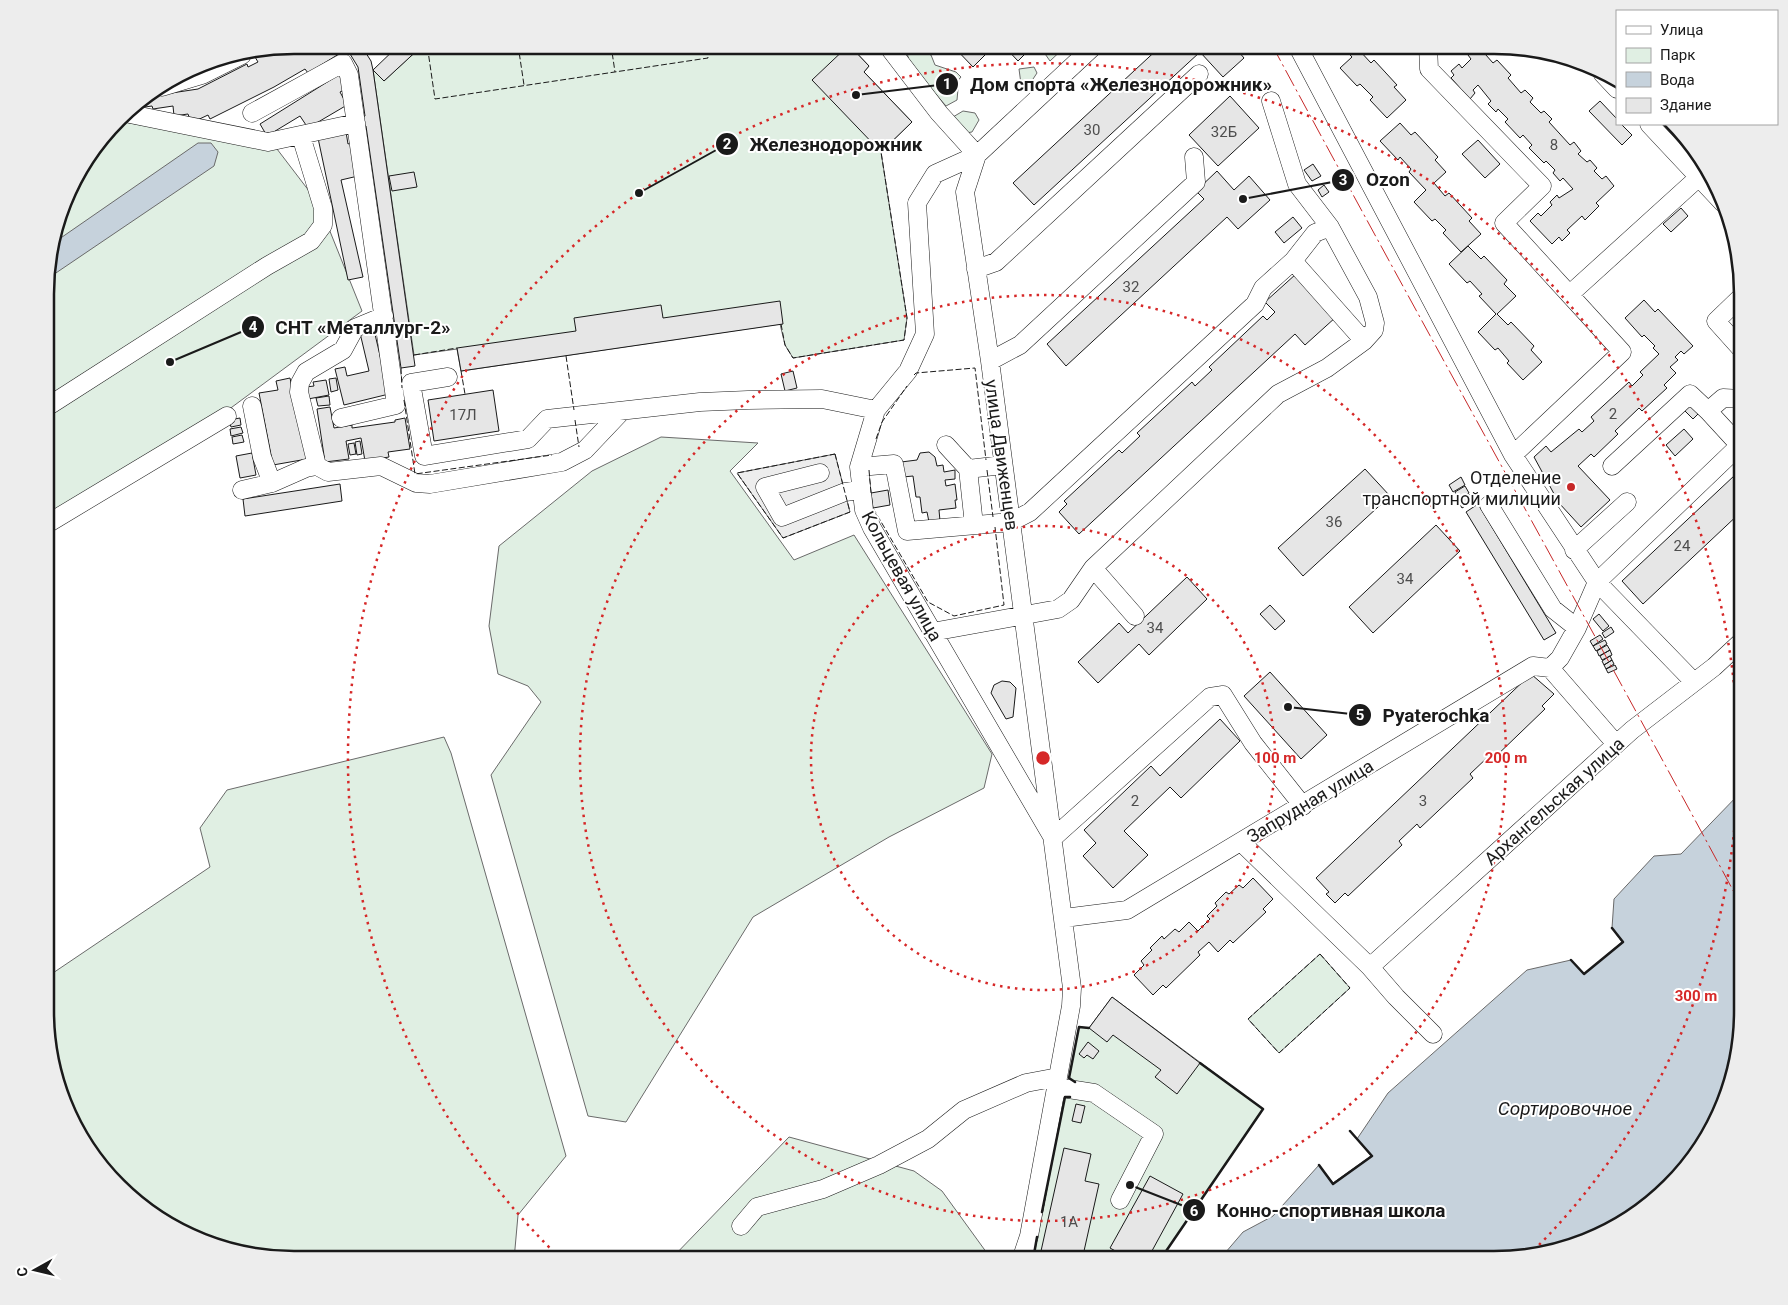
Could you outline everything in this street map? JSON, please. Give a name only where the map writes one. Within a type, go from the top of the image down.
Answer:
[{"type":"street","points":[[894,54],[939,112],[977,155]]},
{"type":"street","name":"улица Движенцев","points":[[1024,1251],[1029,1236],[1071,1006],[1072,988],[990,361],[965,192],[977,155],[1085,54]]},
{"type":"street","points":[[1302,54],[1514,456],[1574,550],[1597,582],[1694,682]]},
{"type":"street","points":[[1428,54],[1429,69],[1542,186],[1504,223],[1622,352],[1514,456]]},
{"type":"street","points":[[252,113],[343,62],[350,75],[396,404],[341,418]]},
{"type":"street","points":[[181,81],[202,75],[225,64]]},
{"type":"street","points":[[976,268],[996,262],[1198,74]]},
{"type":"street","points":[[932,632],[1058,609],[1071,600],[1093,568],[1278,394],[1327,368],[1364,341],[1374,330],[1376,323],[1368,297],[1330,226],[1297,184],[1271,101]]},
{"type":"street","points":[[133,115],[268,142],[356,123]]},
{"type":"street","points":[[1650,125],[1711,190]]},
{"type":"street","points":[[54,403],[259,271],[311,241],[323,225],[323,208],[301,136]]},
{"type":"street","name":"Кольцевая улица","points":[[977,155],[935,174],[917,203],[925,334],[908,371],[876,410],[859,467],[860,490],[864,510],[872,528],[1053,838]]},
{"type":"street","points":[[990,361],[1020,345],[1196,182],[1194,157]]},
{"type":"street","points":[[1570,294],[1699,177]]},
{"type":"street","points":[[859,467],[894,464],[906,531],[1011,522],[1030,512],[1057,489],[1255,304],[1263,288],[1293,261],[1315,233],[1330,226]]},
{"type":"street","points":[[1293,261],[1364,341]]},
{"type":"street","points":[[1734,304],[1716,321],[1734,341]]},
{"type":"street","points":[[317,466],[299,392],[300,383],[306,372],[342,350],[354,328],[384,316]]},
{"type":"street","points":[[448,377],[411,383],[424,456],[528,439],[547,419],[700,402],[822,399],[876,410]]},
{"type":"street","points":[[1612,466],[1690,394],[1734,439]]},
{"type":"street","points":[[1708,411],[1723,398],[1734,399]]},
{"type":"street","points":[[252,406],[262,457],[272,483]]},
{"type":"street","points":[[242,490],[272,483],[306,468],[317,466],[328,472],[381,466],[416,483],[430,484],[562,462],[585,450],[622,411]]},
{"type":"street","points":[[54,520],[227,416]]},
{"type":"street","points":[[946,445],[968,469],[974,525]]},
{"type":"street","points":[[1616,744],[1550,668],[1560,658],[1597,582],[1734,453]]},
{"type":"street","points":[[968,469],[1003,464]]},
{"type":"street","points":[[820,472],[765,488],[782,518],[845,492],[860,490]]},
{"type":"street","points":[[1574,550],[1627,502]]},
{"type":"street","points":[[1489,505],[1553,609],[1576,628]]},
{"type":"street","points":[[1093,568],[1135,616]]},
{"type":"street","name":"Архангельская улица","points":[[1370,967],[1616,744],[1734,648]]},
{"type":"street","name":"Запрудная улица","points":[[1064,918],[1127,910],[1303,806],[1533,666],[1550,668]]},
{"type":"street","points":[[1053,838],[1210,697],[1223,695],[1254,743],[1303,806]]},
{"type":"street","points":[[1242,842],[1370,967],[1396,997],[1433,1034]]},
{"type":"street","points":[[741,1226],[756,1207],[823,1189],[880,1165],[928,1139],[964,1110],[1026,1083],[1057,1082],[1094,1093],[1154,1134],[1120,1200]]},
{"type":"green space","points":[[413,54],[858,54],[869,66],[864,72],[912,122],[881,152],[907,318],[904,340],[793,358],[785,345],[780,324],[461,371],[457,349],[414,355],[373,70],[384,81]]},
{"type":"green space","points":[[907,54],[928,54],[931,55],[935,65],[956,72],[961,77],[954,85],[958,89],[957,100],[946,106],[910,64]]},
{"type":"green space","points":[[1045,54],[1057,54],[1050,61]]},
{"type":"green space","points":[[1034,67],[1037,73],[1031,82],[1021,84],[1019,69]]},
{"type":"green space","points":[[963,111],[975,113],[979,120],[972,132],[959,134],[953,117]]},
{"type":"green space","points":[[126,122],[277,149],[319,204],[362,311],[224,413],[54,511],[54,278],[58,247],[66,216],[78,187],[103,147]]},
{"type":"green space","points":[[661,437],[758,443],[730,471],[794,560],[854,535],[992,754],[984,788],[889,837],[753,917],[626,1122],[588,1116],[491,775],[541,702],[528,686],[498,674],[489,626],[499,546],[592,471]]},
{"type":"green space","points":[[444,737],[451,753],[566,1156],[518,1215],[515,1251],[278,1251],[231,1243],[187,1227],[147,1202],[113,1170],[94,1145],[78,1118],[66,1089],[58,1058],[54,1027],[54,972],[210,867],[200,828],[227,790]]},
{"type":"green space","points":[[1320,954],[1350,988],[1279,1053],[1248,1019]]},
{"type":"green space","points":[[1112,997],[1263,1109],[1166,1251],[1035,1251],[1065,1097],[1079,1085],[1069,1078],[1079,1027],[1089,1028]]},
{"type":"green space","points":[[789,1137],[914,1171],[942,1191],[985,1251],[679,1251]]},
{"type":"shaded area","points":[[835,454],[850,512],[783,538],[737,473]]},
{"type":"water","points":[[198,143],[211,143],[218,152],[214,166],[55,274],[60,238]]},
{"type":"water","name":"Сортировочное","points":[[1734,799],[1734,1027],[1730,1058],[1722,1089],[1702,1132],[1685,1158],[1653,1192],[1628,1211],[1601,1227],[1572,1239],[1541,1247],[1510,1251],[1227,1251],[1243,1232],[1273,1216],[1319,1165],[1333,1183],[1371,1156],[1357,1139],[1388,1093],[1527,970],[1571,960],[1584,974],[1622,942],[1612,928],[1614,899],[1654,856],[1681,854]]},
{"type":"building","points":[[278,54],[339,54],[308,73],[305,69],[210,119],[208,115],[191,123],[188,114],[174,116],[173,106],[153,109],[152,106],[142,107],[159,95],[198,89],[247,64],[248,67],[258,62],[255,57]]},
{"type":"building","points":[[350,54],[367,54],[371,61],[373,70],[415,366],[401,368],[366,126],[363,126],[361,117],[365,116],[358,67]]},
{"type":"building","points":[[390,54],[413,54],[384,81],[373,70]]},
{"type":"building","points":[[839,54],[858,54],[869,66],[864,72],[912,122],[881,152],[812,80]]},
{"type":"building","points":[[961,54],[986,54],[973,67]]},
{"type":"building","points":[[1011,54],[1025,54],[1018,61]]},
{"type":"building","points":[[1152,54],[1198,54],[1034,205],[1013,183]]},
{"type":"building","points":[[1202,54],[1241,54],[1244,58],[1223,77]]},
{"type":"building","points":[[1349,54],[1363,54],[1371,63],[1374,60],[1397,85],[1394,87],[1406,100],[1387,118],[1370,100],[1373,97],[1360,84],[1357,86],[1340,68],[1352,57]]},
{"type":"building","points":[[1485,54],[1493,63],[1497,60],[1511,75],[1508,78],[1521,93],[1525,90],[1533,98],[1530,102],[1541,113],[1544,111],[1552,119],[1549,122],[1570,145],[1574,142],[1581,151],[1578,154],[1587,162],[1590,160],[1597,168],[1594,171],[1602,179],[1606,176],[1614,186],[1596,203],[1599,206],[1585,220],[1582,216],[1567,230],[1570,233],[1562,241],[1559,237],[1552,244],[1530,221],[1538,213],[1541,216],[1552,205],[1550,202],[1557,195],[1559,198],[1573,189],[1563,178],[1560,181],[1553,173],[1555,170],[1546,161],[1544,163],[1529,148],[1532,145],[1523,135],[1520,138],[1505,122],[1508,119],[1498,109],[1496,112],[1488,104],[1491,101],[1478,85],[1473,90],[1475,93],[1470,99],[1451,78],[1454,75],[1451,71],[1459,64],[1462,68],[1471,59],[1468,55]]},
{"type":"building","points":[[340,74],[348,88],[340,92],[347,105],[308,128],[300,116],[267,136],[260,124]]},
{"type":"building","points":[[1230,96],[1259,128],[1218,166],[1189,135]]},
{"type":"building","points":[[1600,101],[1616,118],[1616,125],[1622,125],[1632,135],[1622,145],[1589,111]]},
{"type":"building","points":[[1400,123],[1411,135],[1415,132],[1438,157],[1435,160],[1446,172],[1434,183],[1445,196],[1449,193],[1472,218],[1469,221],[1481,234],[1461,252],[1443,233],[1446,230],[1435,219],[1432,221],[1414,202],[1426,190],[1409,172],[1411,169],[1400,157],[1398,160],[1380,141]]},
{"type":"building","points":[[346,132],[348,144],[351,143],[358,176],[341,180],[363,277],[348,280],[318,138]]},
{"type":"building","points":[[1478,140],[1500,164],[1485,178],[1462,154]]},
{"type":"building","points":[[1313,164],[1321,176],[1312,181],[1304,170]]},
{"type":"building","points":[[1217,171],[1234,190],[1249,176],[1270,200],[1238,229],[1227,217],[1066,366],[1047,344],[1204,199],[1196,191]]},
{"type":"building","points":[[414,172],[417,187],[392,191],[389,176]]},
{"type":"building","points":[[1324,185],[1329,192],[1322,197],[1318,190]]},
{"type":"building","points":[[1681,208],[1688,216],[1671,232],[1663,224]]},
{"type":"building","points":[[1293,217],[1302,228],[1284,243],[1275,232]]},
{"type":"building","points":[[1468,246],[1481,259],[1484,256],[1507,280],[1504,284],[1516,296],[1497,314],[1508,325],[1511,322],[1534,346],[1531,350],[1542,362],[1523,380],[1507,363],[1509,361],[1498,348],[1495,350],[1478,332],[1496,314],[1479,296],[1482,294],[1470,281],[1467,283],[1449,264]]},
{"type":"building","points":[[1296,274],[1336,317],[1305,345],[1295,334],[1079,534],[1059,512],[1067,504],[1064,501],[1119,450],[1122,453],[1140,436],[1137,433],[1192,382],[1195,386],[1212,370],[1209,367],[1263,316],[1267,320],[1275,312],[1265,302]]},
{"type":"building","points":[[1644,300],[1655,312],[1658,309],[1693,346],[1684,354],[1681,351],[1675,357],[1678,360],[1670,367],[1676,373],[1664,385],[1667,388],[1642,411],[1639,408],[1615,431],[1618,434],[1594,457],[1591,454],[1578,466],[1610,500],[1581,527],[1559,503],[1534,457],[1546,446],[1551,452],[1579,429],[1582,432],[1594,421],[1591,417],[1629,382],[1632,386],[1643,375],[1640,372],[1659,354],[1653,348],[1655,346],[1644,335],[1642,337],[1625,318]]},
{"type":"building","points":[[780,301],[783,324],[461,371],[457,348],[576,331],[574,318],[661,305],[663,318]]},
{"type":"building","points":[[374,330],[389,394],[344,405],[335,369],[345,367],[347,376],[369,371],[360,333]]},
{"type":"building","points":[[793,371],[797,388],[785,391],[781,374]]},
{"type":"building","points":[[290,378],[307,459],[273,465],[259,393],[278,390],[276,381]]},
{"type":"building","points":[[336,378],[338,390],[331,392],[329,379]]},
{"type":"building","points":[[326,380],[329,395],[308,399],[306,387],[314,386],[313,382]]},
{"type":"building","points":[[493,390],[499,431],[434,441],[428,400]]},
{"type":"building","points":[[329,396],[330,405],[318,406],[316,398]]},
{"type":"building","points":[[1685,400],[1698,414],[1693,419],[1684,410]]},
{"type":"building","points":[[330,407],[334,428],[352,425],[352,428],[395,422],[395,420],[405,418],[410,449],[388,452],[389,457],[365,461],[361,438],[346,441],[349,459],[325,462],[317,409]]},
{"type":"building","points":[[240,418],[241,425],[231,427],[229,420]]},
{"type":"building","points":[[241,427],[243,433],[231,436],[230,429]]},
{"type":"building","points":[[1684,429],[1693,439],[1675,456],[1666,445]]},
{"type":"building","points":[[242,435],[244,442],[233,444],[232,437]]},
{"type":"building","points":[[360,441],[362,454],[357,455],[355,442]]},
{"type":"building","points":[[354,443],[356,454],[350,455],[348,444]]},
{"type":"building","points":[[929,452],[935,457],[937,466],[943,465],[944,472],[955,470],[955,479],[945,480],[946,486],[955,484],[957,500],[955,500],[956,508],[939,510],[940,521],[929,522],[927,512],[922,513],[920,497],[916,497],[913,476],[903,477],[901,462],[917,460],[920,453]]},
{"type":"building","points":[[252,453],[256,475],[240,478],[236,456]]},
{"type":"building","points":[[1365,469],[1390,496],[1303,576],[1278,548]]},
{"type":"building","points":[[1734,476],[1734,519],[1643,604],[1622,581]]},
{"type":"building","points":[[1461,477],[1465,485],[1453,492],[1449,485]]},
{"type":"building","points":[[340,484],[342,501],[245,516],[243,499]]},
{"type":"building","points":[[1465,486],[1469,493],[1459,499],[1455,492]]},
{"type":"building","points":[[888,490],[890,505],[873,508],[871,493]]},
{"type":"building","points":[[1469,494],[1473,501],[1462,508],[1458,501]]},
{"type":"building","points":[[1478,504],[1556,633],[1544,640],[1466,512]]},
{"type":"building","points":[[1436,525],[1460,551],[1373,633],[1349,607]]},
{"type":"building","points":[[1187,577],[1207,599],[1149,655],[1139,644],[1098,683],[1078,662],[1119,623],[1128,633]]},
{"type":"building","points":[[1270,605],[1285,621],[1275,630],[1260,614]]},
{"type":"building","points":[[1599,614],[1609,626],[1603,631],[1593,619]]},
{"type":"building","points":[[1611,627],[1614,632],[1605,638],[1602,633]]},
{"type":"building","points":[[1600,635],[1603,639],[1593,646],[1590,641]]},
{"type":"building","points":[[1605,640],[1607,644],[1596,651],[1593,646]]},
{"type":"building","points":[[1607,645],[1610,650],[1599,656],[1597,651]]},
{"type":"building","points":[[1610,650],[1612,655],[1602,660],[1600,656]]},
{"type":"building","points":[[1610,656],[1612,660],[1604,665],[1602,661]]},
{"type":"building","points":[[1612,660],[1614,664],[1606,669],[1604,665]]},
{"type":"building","points":[[1615,665],[1617,669],[1608,673],[1606,669]]},
{"type":"building","points":[[1270,672],[1327,735],[1301,759],[1244,696]]},
{"type":"building","points":[[1531,674],[1554,694],[1542,706],[1545,709],[1492,760],[1489,756],[1470,774],[1473,778],[1420,828],[1417,824],[1399,841],[1402,845],[1348,896],[1345,893],[1335,903],[1326,894],[1329,892],[1316,878]]},
{"type":"building","points":[[1002,681],[1010,682],[1016,688],[1013,717],[1006,719],[991,693],[994,685]]},
{"type":"building","points":[[1220,719],[1240,741],[1181,798],[1170,787],[1124,831],[1148,855],[1113,888],[1083,856],[1096,843],[1084,830],[1151,766],[1160,776]]},
{"type":"building","points":[[1253,878],[1273,899],[1263,909],[1266,912],[1233,943],[1230,940],[1218,952],[1209,942],[1198,952],[1200,955],[1166,988],[1163,985],[1153,995],[1134,975],[1144,965],[1141,961],[1152,950],[1150,948],[1162,936],[1164,939],[1175,929],[1179,932],[1189,922],[1198,931],[1210,919],[1207,916],[1217,906],[1215,903],[1226,892],[1229,894],[1239,885],[1243,888]]},
{"type":"building","points":[[1112,997],[1200,1063],[1177,1094],[1155,1077],[1161,1070],[1113,1035],[1107,1042],[1089,1028]]},
{"type":"building","points":[[1088,1042],[1099,1051],[1093,1059],[1087,1055],[1084,1058],[1079,1054]]},
{"type":"building","points":[[1076,1104],[1085,1106],[1081,1123],[1072,1121]]},
{"type":"building","points":[[1064,1148],[1091,1154],[1085,1181],[1099,1184],[1084,1251],[1041,1251]]},
{"type":"building","points":[[1150,1176],[1183,1194],[1152,1251],[1116,1251],[1110,1248]]},
{"type":"fence","points":[[428,54],[435,99],[708,58],[707,54]]},
{"type":"fence","points":[[519,54],[524,85]]},
{"type":"fence","points":[[612,54],[615,72]]},
{"type":"fence","points":[[781,324],[785,345],[793,358],[904,340],[907,318],[881,152]]},
{"type":"fence","points":[[414,355],[457,348]]},
{"type":"fence","points":[[566,356],[574,410]]},
{"type":"fence","points":[[401,368],[402,388]]},
{"type":"fence","points":[[914,375],[916,373],[975,368],[986,460]]},
{"type":"fence","points":[[461,371],[465,394]]},
{"type":"fence","points":[[876,439],[882,422],[907,386]]},
{"type":"fence","points":[[404,400],[415,474],[552,455]]},
{"type":"fence","points":[[575,420],[579,447]]},
{"type":"fence","points":[[835,454],[850,512],[783,538],[737,473],[835,454]]},
{"type":"fence","points":[[869,470],[871,493]]},
{"type":"fence","points":[[987,470],[993,517]]},
{"type":"fence","points":[[873,508],[928,602],[954,616],[1004,605],[995,527]]},
{"type":"fence","points":[[1320,954],[1350,988],[1279,1053],[1248,1019],[1320,954]]},
{"type":"wall","points":[[1571,960],[1584,974],[1623,942],[1612,928]]},
{"type":"wall","points":[[1075,1082],[1069,1078],[1079,1027],[1089,1028]]},
{"type":"wall","points":[[1166,1251],[1263,1109],[1200,1063]]},
{"type":"wall","points":[[1042,1212],[1065,1097],[1070,1097]]},
{"type":"wall","points":[[1319,1165],[1333,1184],[1372,1156],[1350,1131]]},
{"type":"wall","points":[[1035,1251],[1037,1237]]},
{"type":"power","points":[[1277,54],[1734,892]]},
{"type":"place","name":"Дом спорта «Железнодорожник»","points":[[856,95]]},
{"type":"place","name":"Железнодорожник","points":[[639,193]]},
{"type":"place","name":"Ozon","points":[[1243,199]]},
{"type":"place","name":"СНТ «Металлург-2»","points":[[170,362]]},
{"type":"place","name":"Отделение транспортной милиции","points":[[1571,487]]},
{"type":"place","name":"Pyaterochka","points":[[1288,707]]},
{"type":"place","name":"Конно-спортивная школа","points":[[1130,1185]]}]
